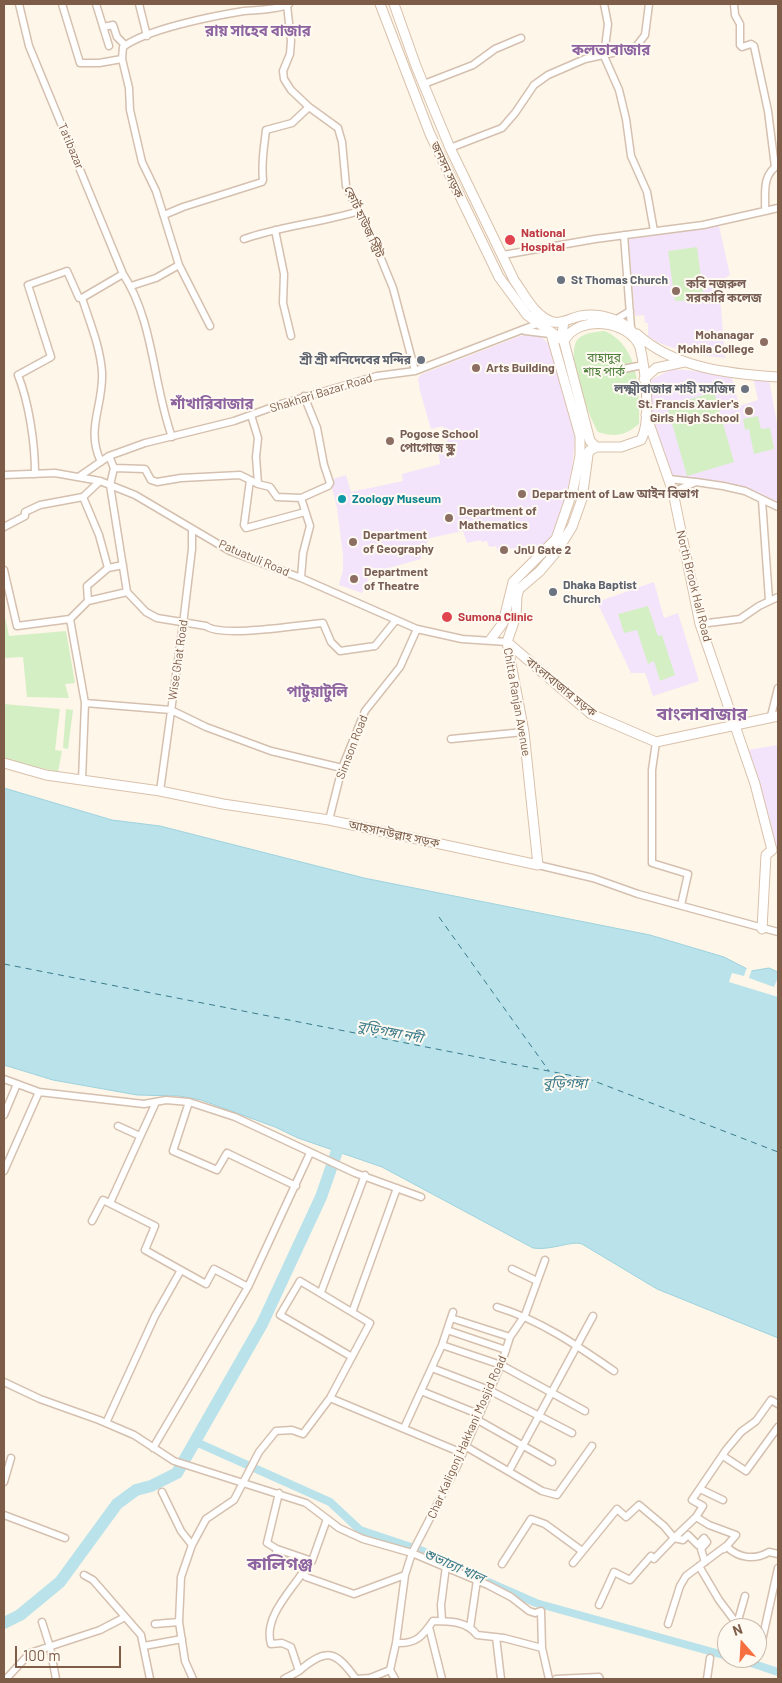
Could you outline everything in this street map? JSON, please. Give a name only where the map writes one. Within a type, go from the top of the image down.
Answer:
[{"type":"main road","name":"জনসন সড়ক","points":[[380,4],[430,134],[499,277],[512,298],[537,324]]},
{"type":"main road","name":"জনসন সড়ক","points":[[394,4],[450,148],[523,293],[546,319]]},
{"type":"main road","points":[[397,51],[410,46]]},
{"type":"main road","points":[[430,134],[442,129]]},
{"type":"main road","points":[[637,339],[615,327],[596,324],[572,332],[564,342],[537,324],[546,319],[553,322],[564,321],[586,315],[614,320],[631,328],[656,350],[684,362],[748,375],[778,377]]},
{"type":"main road","name":"Chitta Ranjan Avenue","points":[[538,865],[524,732],[507,642],[516,616],[519,590],[540,571],[557,551],[572,527],[582,499],[589,444],[582,402],[564,342],[562,330],[564,321]]},
{"type":"main road","points":[[589,444],[620,447],[640,440],[645,432],[646,415],[643,365],[637,339],[631,328]]},
{"type":"main road","name":"Chitta Ranjan Avenue","points":[[491,640],[503,622],[513,582],[544,552],[558,533],[589,444],[576,418],[551,334]]},
{"type":"main road","points":[[644,379],[656,368],[684,362]]},
{"type":"main road","name":"North Brook Hall Road","points":[[646,415],[673,492],[700,624],[755,784],[775,851],[766,855],[762,928]]},
{"type":"main road","name":"বাংলাবাজার সড়ক","points":[[507,642],[591,714],[656,742]]},
{"type":"main road","points":[[656,742],[674,740],[775,716]]},
{"type":"main road","name":"আহসানউল্লাহ সড়ক","points":[[4,763],[46,775],[160,791],[223,804],[329,820],[538,865]]},
{"type":"street","name":"Tatibazar","points":[[19,4],[29,46],[123,274],[131,286],[148,335],[154,374],[172,436]]},
{"type":"street","points":[[62,4],[80,63],[100,63],[122,59]]},
{"type":"street","points":[[96,4],[109,46]]},
{"type":"street","points":[[139,4],[147,36]]},
{"type":"street","points":[[604,4],[608,24],[604,56],[619,90],[626,119],[631,156],[647,192],[654,231]]},
{"type":"street","points":[[450,148],[502,128],[515,113],[534,84],[548,75],[585,59],[635,48],[645,35],[649,4]]},
{"type":"street","points":[[734,4],[735,15],[740,24],[740,45],[742,47],[751,44],[754,46],[768,111],[777,166],[769,173],[765,184],[765,211]]},
{"type":"street","points":[[125,46],[147,36],[215,15],[288,5]]},
{"type":"street","name":"কোর্ট হাউজ স্ট্রিট","points":[[288,5],[291,41],[290,54],[283,71],[284,78],[291,90],[309,107],[338,128],[342,142],[346,186],[375,244],[394,292],[415,372]]},
{"type":"street","points":[[103,28],[112,25],[125,46]]},
{"type":"street","points":[[424,84],[473,64],[496,49],[521,38]]},
{"type":"street","points":[[125,46],[122,59],[130,110],[142,162],[156,191],[179,265],[210,326]]},
{"type":"street","points":[[164,215],[183,206],[262,182],[261,158],[265,145],[266,130],[292,123],[309,107]]},
{"type":"street","points":[[503,256],[624,235],[703,225],[778,208]]},
{"type":"street","points":[[244,239],[275,230],[333,219],[358,211]]},
{"type":"street","points":[[275,230],[284,274],[283,303],[291,336]]},
{"type":"street","points":[[624,235],[631,328]]},
{"type":"street","points":[[131,286],[156,278],[179,265]]},
{"type":"street","points":[[35,474],[35,455],[26,399],[18,372],[51,358],[40,330],[28,286],[68,271],[79,298],[82,298],[99,347],[102,391],[96,408],[94,437],[101,462]]},
{"type":"street","points":[[82,298],[123,274]]},
{"type":"street","points":[[614,320],[630,311]]},
{"type":"street","name":"Shakhari Bazar Road","points":[[80,476],[109,456],[145,443],[251,415],[304,396],[345,387],[377,376],[415,372],[537,324]]},
{"type":"street","points":[[523,331],[551,334]]},
{"type":"street","points":[[623,369],[643,365]]},
{"type":"street","points":[[114,468],[145,469],[151,480],[157,482],[240,475],[258,484],[270,486],[277,497],[301,498],[328,486],[330,483],[324,465],[317,428],[304,396]]},
{"type":"street","points":[[251,415],[258,438],[256,457],[258,484]]},
{"type":"street","points":[[109,456],[114,468],[110,485],[127,592],[146,612],[157,618],[183,624],[206,626],[212,630],[235,631],[323,624],[335,647],[340,651],[375,646],[396,620]]},
{"type":"street","name":"Patuatuli Road","points":[[4,474],[80,476],[100,480],[135,495],[230,551],[301,578],[417,629],[462,639],[507,642]]},
{"type":"street","points":[[669,479],[745,491],[778,507]]},
{"type":"street","points":[[4,527],[25,516],[24,512],[40,505],[83,497],[100,480]]},
{"type":"street","points":[[250,480],[244,525],[246,528],[305,512]]},
{"type":"street","points":[[673,492],[696,482]]},
{"type":"street","points":[[83,497],[99,535],[108,568]]},
{"type":"street","points":[[301,498],[310,531],[303,553],[301,578]]},
{"type":"street","points":[[762,500],[769,600]]},
{"type":"street","name":"Wise Ghat Road","points":[[160,791],[183,624],[192,549],[192,529]]},
{"type":"street","points":[[88,601],[86,587],[108,568],[123,565]]},
{"type":"street","points":[[4,570],[17,626],[70,620],[88,601],[127,592]]},
{"type":"street","points":[[700,624],[740,619],[769,600],[778,597]]},
{"type":"street","points":[[70,620],[86,703],[82,780]]},
{"type":"street","name":"Simson Road","points":[[329,820],[342,768],[365,711],[400,667],[417,629]]},
{"type":"street","points":[[775,716],[778,688]]},
{"type":"street","points":[[86,703],[171,710],[206,727],[271,751],[342,768]]},
{"type":"street","points":[[451,739],[524,732]]},
{"type":"street","points":[[656,742],[652,770],[652,863],[688,874],[681,905]]},
{"type":"street","name":"আহসানউল্লাহ সড়ক","points":[[538,865],[593,878],[638,894],[778,932]]},
{"type":"street","points":[[4,1079],[39,1092],[144,1104],[166,1100],[189,1102],[235,1117],[310,1153],[421,1197]]},
{"type":"street","points":[[4,1116],[17,1084]]},
{"type":"street","points":[[4,1171],[39,1092]]},
{"type":"street","points":[[110,1203],[156,1102]]},
{"type":"street","points":[[189,1102],[173,1151],[217,1170],[227,1153],[296,1186]]},
{"type":"street","points":[[118,1126],[140,1136]]},
{"type":"street","points":[[153,1448],[248,1287],[310,1153]]},
{"type":"street","points":[[321,1292],[365,1175]]},
{"type":"street","points":[[352,1310],[397,1188]]},
{"type":"street","points":[[92,1221],[103,1200],[155,1226],[145,1250],[206,1284],[214,1269],[248,1287]]},
{"type":"street","name":"Char Kaligonj Hakkani Mosjid Road","points":[[390,1670],[396,1643],[405,1575],[412,1552],[425,1531],[466,1446],[477,1416],[501,1365],[510,1337],[525,1316],[545,1260]]},
{"type":"street","points":[[512,1269],[537,1281]]},
{"type":"street","points":[[106,1423],[155,1316],[181,1270]]},
{"type":"street","points":[[193,1679],[185,1661],[179,1622],[181,1577],[192,1545],[206,1519],[234,1500],[259,1452],[276,1431],[292,1430],[303,1434],[330,1398],[352,1357],[370,1323],[352,1310],[300,1281],[280,1316],[352,1357]]},
{"type":"street","points":[[497,1307],[525,1316],[576,1345],[614,1371]]},
{"type":"street","points":[[404,1428],[432,1368],[452,1315],[510,1337]]},
{"type":"street","points":[[509,1471],[592,1316]]},
{"type":"street","points":[[447,1330],[506,1350]]},
{"type":"street","points":[[442,1344],[501,1365],[585,1411]]},
{"type":"street","points":[[432,1368],[489,1390],[572,1433]]},
{"type":"street","points":[[4,1382],[40,1399],[134,1435],[174,1461],[306,1502],[327,1519],[363,1539],[412,1552],[511,1597],[528,1611],[535,1613],[541,1611],[542,1648],[549,1679]]},
{"type":"street","points":[[421,1391],[477,1416],[552,1462]]},
{"type":"street","points":[[330,1398],[462,1453]]},
{"type":"street","points":[[599,1605],[614,1572],[630,1580],[651,1556],[654,1559],[696,1517],[702,1506],[692,1500],[723,1456],[741,1432],[756,1421],[771,1400],[778,1404]]},
{"type":"street","points":[[723,1456],[746,1472],[778,1426]]},
{"type":"street","points":[[466,1446],[542,1491],[557,1494],[592,1446]]},
{"type":"street","points":[[4,1482],[12,1458]]},
{"type":"street","points":[[700,1489],[723,1500]]},
{"type":"street","points":[[162,1492],[181,1530],[192,1545]]},
{"type":"street","points":[[279,1493],[267,1543],[277,1549],[312,1561],[327,1519]]},
{"type":"street","points":[[573,1563],[616,1509],[626,1517],[639,1505],[664,1526],[674,1538],[683,1540],[688,1535],[698,1544],[704,1538],[707,1542],[700,1549],[705,1562],[726,1546],[736,1535],[696,1517]]},
{"type":"street","points":[[4,1516],[65,1538]]},
{"type":"street","points":[[502,1564],[531,1519],[545,1524],[582,1551]]},
{"type":"street","points":[[726,1546],[732,1552],[750,1558],[760,1557],[770,1552],[778,1554]]},
{"type":"street","points":[[668,1624],[680,1586],[686,1576],[726,1546]]},
{"type":"street","points":[[277,1549],[275,1556],[303,1572],[306,1577],[354,1594],[405,1575]]},
{"type":"street","points":[[442,1621],[440,1605],[446,1566]]},
{"type":"street","points":[[699,1566],[719,1600],[737,1624],[746,1596]]},
{"type":"street","points":[[767,1618],[778,1568]]},
{"type":"street","points":[[299,1670],[291,1647],[282,1643],[271,1644],[269,1637],[280,1603],[303,1572]]},
{"type":"street","points":[[84,1575],[93,1580],[141,1634],[150,1679]]},
{"type":"street","points":[[470,1628],[477,1580]]},
{"type":"street","points":[[6,1679],[30,1653],[100,1630],[126,1616]]},
{"type":"street","points":[[396,1643],[409,1643],[419,1639],[431,1624],[442,1621],[455,1621],[470,1628],[477,1635],[496,1637],[542,1648]]},
{"type":"street","points":[[42,1622],[50,1647],[56,1679]]},
{"type":"street","points":[[155,1624],[179,1622]]},
{"type":"street","points":[[431,1624],[442,1679]]},
{"type":"street","points":[[496,1637],[501,1679]]},
{"type":"street","points":[[144,1646],[182,1639]]},
{"type":"street","points":[[284,1679],[319,1657],[336,1656],[343,1660],[356,1679],[370,1679],[390,1670],[395,1679]]},
{"type":"street","points":[[707,1679],[710,1658]]},
{"type":"street","points":[[556,1679],[599,1677],[600,1679]]},
{"type":"shaded area","name":"কবি নজরুল সরকারি কলেজ","points":[[718,222],[730,275],[719,282],[725,358],[692,354],[659,343],[648,336],[648,323],[645,323],[644,315],[635,316],[628,235]]},
{"type":"shaded area","points":[[528,333],[538,334],[549,344],[572,417],[575,439],[572,468],[563,512],[552,538],[543,547],[527,556],[514,548],[498,552],[496,546],[489,547],[487,541],[481,542],[481,540],[467,543],[463,531],[430,538],[422,550],[421,559],[371,573],[362,593],[339,585],[343,570],[343,555],[337,508],[330,480],[346,475],[351,492],[403,481],[402,474],[440,464],[438,450],[449,447],[443,426],[431,429],[418,378],[422,374]]},
{"type":"shaded area","points":[[672,369],[731,374],[739,406],[758,400],[753,377],[769,380],[778,428],[778,504],[726,482],[671,476],[650,418],[647,394],[651,380]]},
{"type":"shaded area","points":[[654,582],[664,618],[678,613],[699,681],[653,696],[645,673],[631,673],[597,602]]},
{"type":"shaded area","points":[[778,745],[778,851],[772,850],[747,750]]},
{"type":"green space","points":[[697,247],[704,300],[675,301],[668,251]]},
{"type":"green space","name":"বাহাদুর শাহ পার্ক","points":[[605,331],[625,347],[631,358],[638,384],[639,424],[630,431],[615,435],[598,432],[579,385],[574,358],[574,347],[578,339],[587,334]]},
{"type":"green space","points":[[714,392],[734,462],[687,476],[667,406]]},
{"type":"green space","points":[[758,416],[761,429],[770,428],[774,449],[754,454],[749,429],[745,430],[743,419]]},
{"type":"green space","points":[[648,606],[658,636],[662,635],[675,675],[660,681],[654,661],[648,664],[637,630],[624,633],[618,614]]},
{"type":"green space","points":[[4,612],[9,636],[66,631],[75,683],[65,684],[69,698],[27,697],[23,657],[4,658]]},
{"type":"green space","points":[[4,704],[60,709],[55,750],[62,751],[58,772],[4,759]]},
{"type":"green space","points":[[66,709],[73,710],[68,749],[63,748]]},
{"type":"water","name":"বুড়িগঙ্গা","points":[[4,788],[112,820],[160,826],[364,878],[650,935],[724,957],[751,971],[769,968],[778,972],[778,1338],[657,1289],[582,1244],[573,1243],[540,1249],[533,1248],[382,1167],[298,1138],[275,1127],[201,1100],[179,1096],[137,1095],[53,1080],[4,1065]]},
{"type":"pier","points":[[747,967],[752,969],[749,978],[774,987],[778,977],[778,997],[729,982],[732,973],[744,976]]},
{"type":"waterway","points":[[4,1623],[20,1615],[60,1582],[117,1504],[136,1490],[151,1486],[177,1473],[262,1324],[321,1197],[343,1134]]},
{"type":"waterway","name":"শুভাঢ্যা খাল","points":[[196,1442],[330,1502],[360,1530],[423,1551],[468,1574]]},
{"type":"waterway","name":"শুভাঢ্যা খাল","points":[[486,1581],[536,1603],[717,1653]]},
{"type":"waterway","name":"শুভাঢ্যা খাল","points":[[766,1668],[778,1672]]},
{"type":"ferry route","points":[[439,917],[549,1071]]},
{"type":"ferry route","points":[[4,964],[589,1079],[778,1152]]},
{"type":"place","name":"National Hospital","points":[[510,240]]},
{"type":"place","name":"St Thomas Church","points":[[561,280]]},
{"type":"place","name":"কবি নজরুল সরকারি কলেজ","points":[[676,291]]},
{"type":"place","name":"Mohanagar Mohila College","points":[[764,342]]},
{"type":"place","name":"শ্রী শ্রী শনিদেবের মন্দির","points":[[421,360]]},
{"type":"place","name":"Arts Building","points":[[476,368]]},
{"type":"place","name":"লক্ষ্মীবাজার শাহী মসজিদ","points":[[745,389]]},
{"type":"place","name":"St. Francis Xavier's Girls High School","points":[[749,411]]},
{"type":"place","name":"Pogose School পোগোজ স্কুল","points":[[390,441]]},
{"type":"place","name":"Department of Law আইন বিভাগ","points":[[522,494]]},
{"type":"place","name":"Zoology Museum","points":[[342,499]]},
{"type":"place","name":"Department of Mathematics","points":[[449,518]]},
{"type":"place","name":"Department of Geography","points":[[353,542]]},
{"type":"place","name":"JnU Gate 2","points":[[504,550]]},
{"type":"place","name":"Department of Theatre","points":[[354,579]]},
{"type":"place","name":"Dhaka Baptist Church","points":[[553,592]]},
{"type":"place","name":"Sumona Clinic","points":[[447,617]]},
{"type":"district","name":"রায় সাহেব বাজার","points":[[258,31]]},
{"type":"district","name":"কলতাবাজার","points":[[611,50]]},
{"type":"district","name":"শাঁখারিবাজার","points":[[212,404]]},
{"type":"district","name":"পাটুয়াটুলি","points":[[317,692]]},
{"type":"district","name":"বাংলাবাজার","points":[[702,714]]},
{"type":"district","name":"কালিগঞ্জ","points":[[280,1564]]},
{"type":"water label","name":"বুড়িগঙ্গা নদী","points":[[390,1032]]}]
